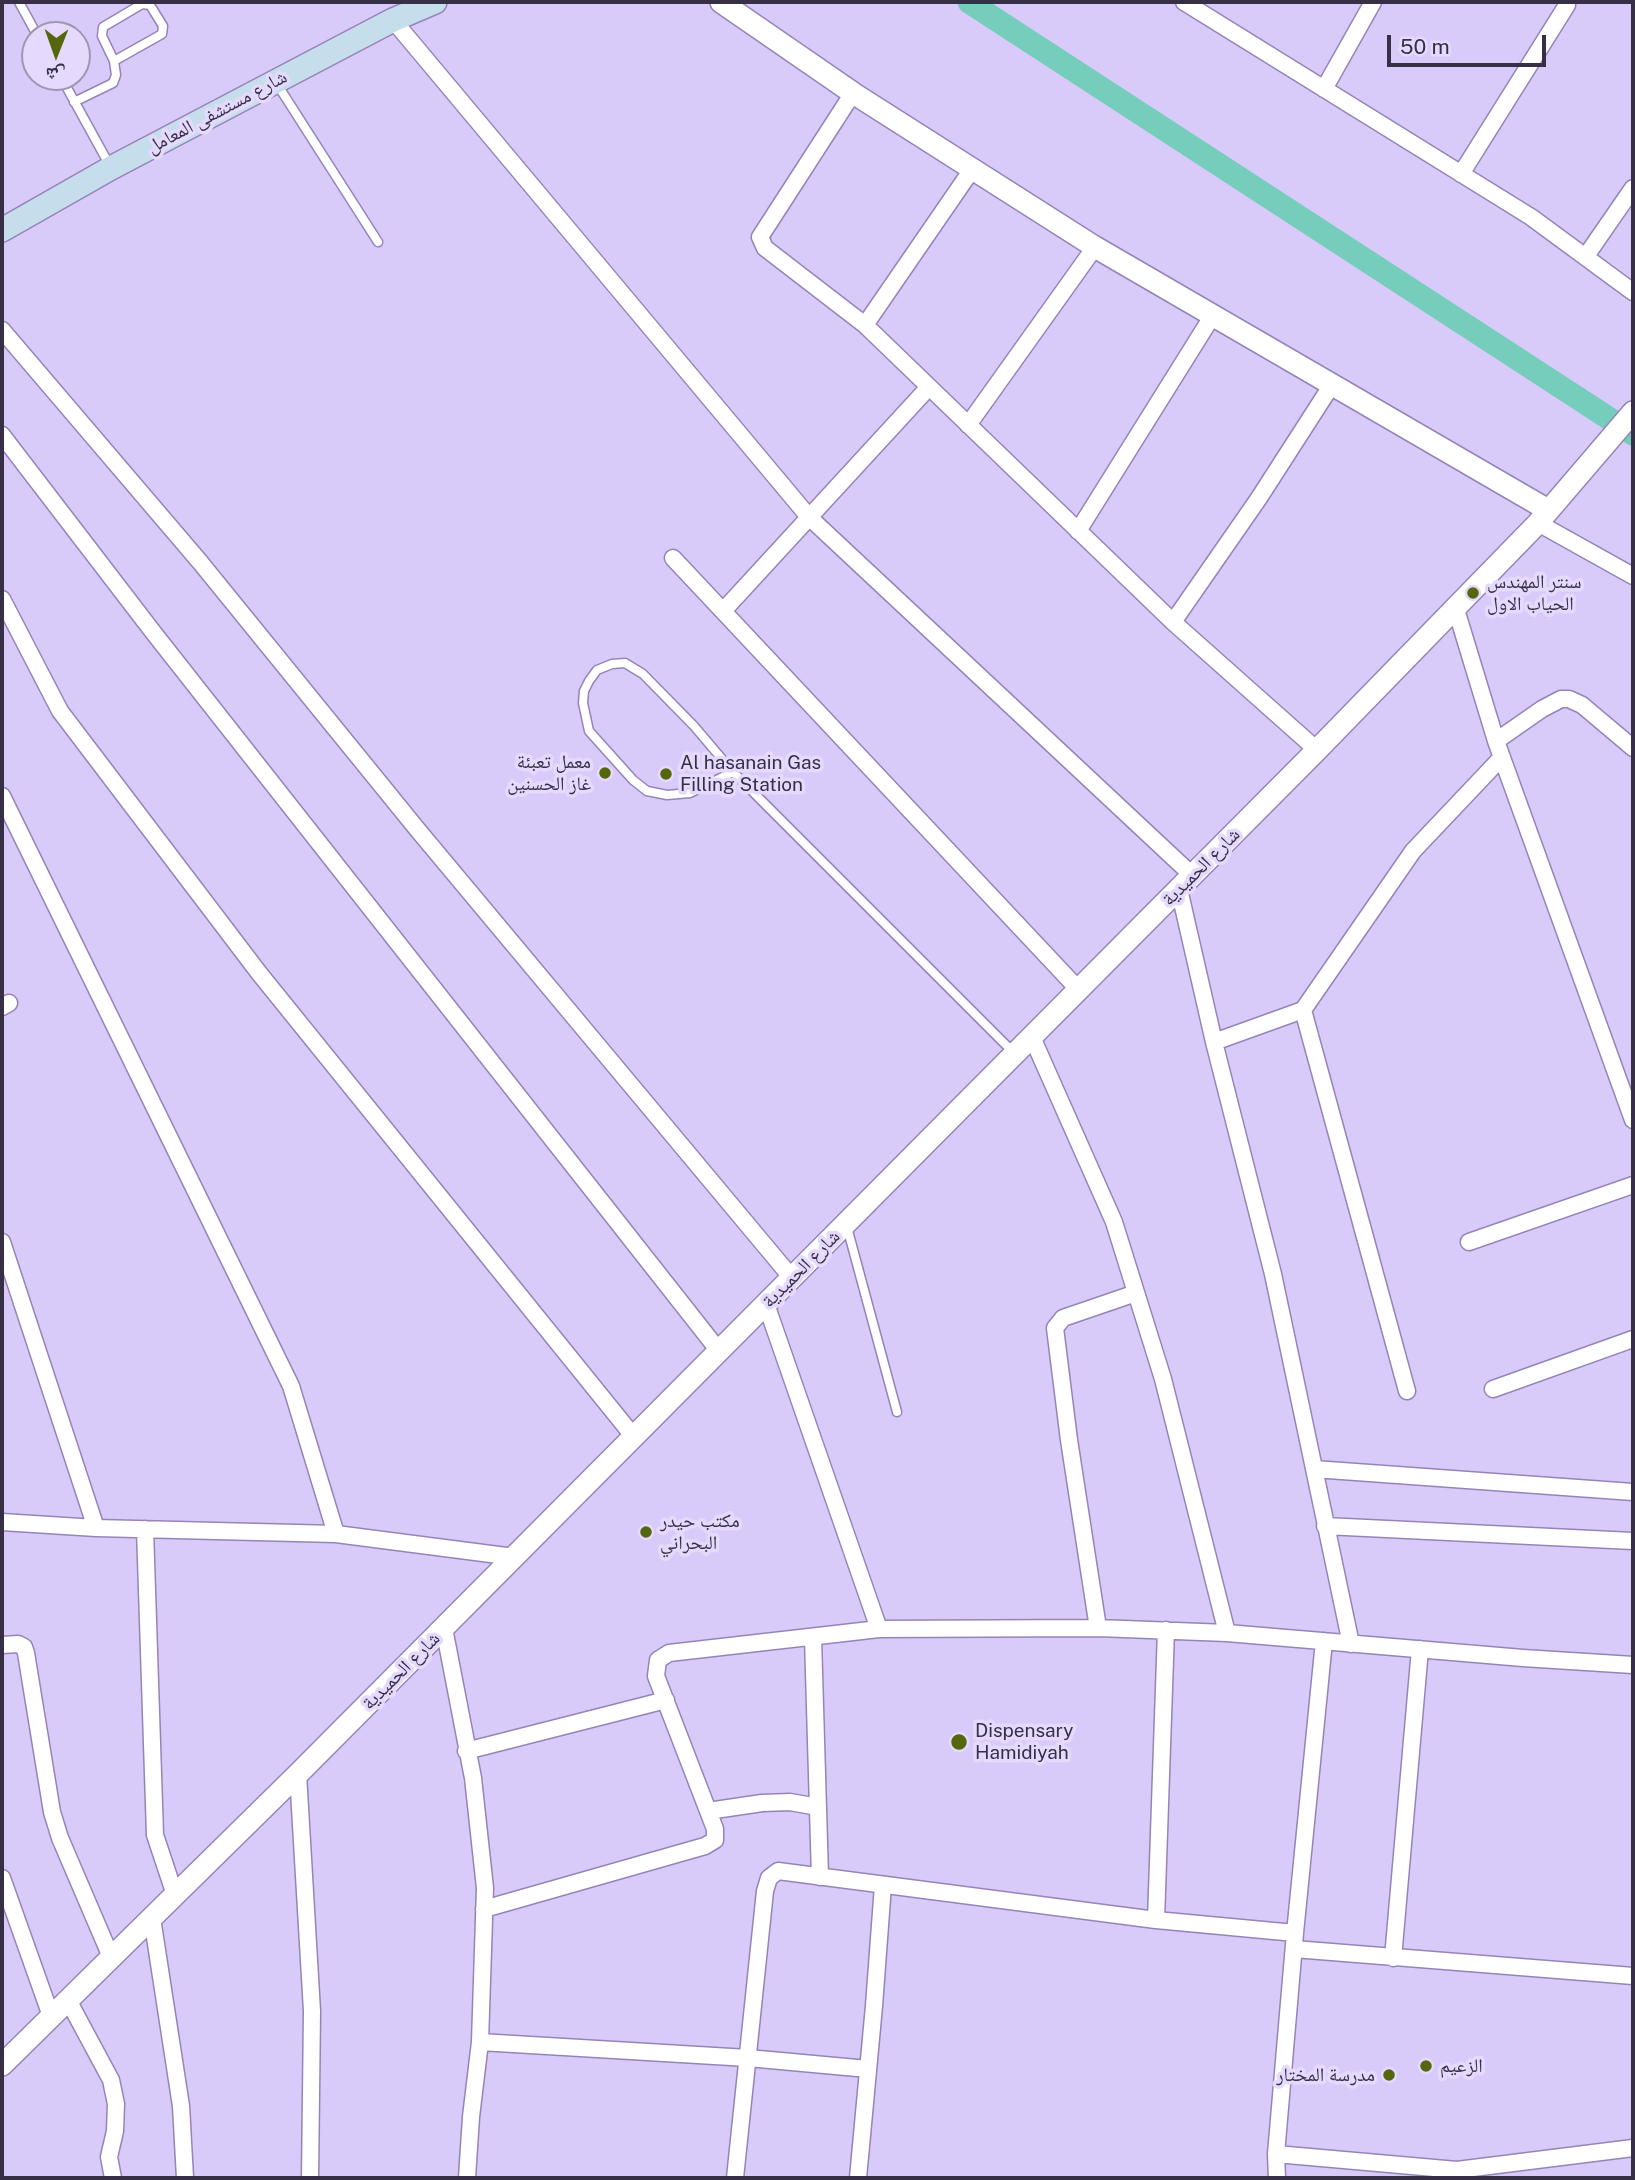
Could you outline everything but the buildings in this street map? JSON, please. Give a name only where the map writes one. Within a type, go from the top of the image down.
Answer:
[{"type":"main road","name":"شارع مستشفى المعامل","points":[[2,230],[111,168],[393,20],[435,2]]},
{"type":"street","points":[[721,2],[853,93],[1095,247],[1333,383],[1633,576]]},
{"type":"street","points":[[1184,2],[1531,217],[1633,292]]},
{"type":"street","points":[[1324,89],[1373,2]]},
{"type":"street","points":[[1461,174],[1567,5]]},
{"type":"street","points":[[393,20],[809,517],[1186,882],[1213,1042],[1273,1274],[1351,1644]]},
{"type":"street","points":[[853,93],[760,237],[765,248],[865,325],[1173,622],[1318,750]]},
{"type":"street","points":[[865,325],[973,168]]},
{"type":"street","points":[[1586,256],[1633,188]]},
{"type":"street","points":[[968,425],[1095,247]]},
{"type":"street","points":[[1078,531],[1213,315]]},
{"type":"street","points":[[2,330],[200,562],[417,829],[792,1278]]},
{"type":"street","points":[[1173,622],[1259,498],[1333,383]]},
{"type":"street","points":[[723,611],[929,387]]},
{"type":"street","name":"شارع الحميدية","points":[[2,2065],[298,1774],[1318,750],[1543,516],[1633,413]]},
{"type":"street","points":[[2,435],[719,1351]]},
{"type":"street","points":[[673,558],[1079,990]]},
{"type":"street","points":[[2,599],[60,710],[258,973],[634,1437]]},
{"type":"street","points":[[1455,606],[1496,740],[1633,1120]]},
{"type":"street","points":[[1496,740],[1542,709],[1561,699],[1569,699],[1582,705],[1631,749]]},
{"type":"street","points":[[1213,1042],[1303,1010],[1413,851],[1502,757]]},
{"type":"street","points":[[2,796],[291,1386],[336,1534]]},
{"type":"street","points":[[1303,1010],[1407,1391]]},
{"type":"street","points":[[1032,1037],[1114,1222],[1163,1379],[1227,1633]]},
{"type":"street","points":[[1469,1242],[1633,1185]]},
{"type":"street","points":[[2,1242],[96,1528]]},
{"type":"street","points":[[1098,1628],[1055,1328],[1063,1318],[1136,1293]]},
{"type":"street","points":[[766,1304],[879,1629]]},
{"type":"street","points":[[1493,1389],[1633,1339]]},
{"type":"street","points":[[1314,1469],[1633,1492]]},
{"type":"street","points":[[2,1522],[96,1528],[336,1534],[514,1557]]},
{"type":"street","points":[[1325,1525],[1633,1541]]},
{"type":"street","points":[[145,1529],[155,1835],[175,1895]]},
{"type":"street","points":[[444,1628],[473,1778],[485,1888],[480,2042],[467,2178]]},
{"type":"street","points":[[485,1909],[705,1846],[715,1840],[715,1829],[656,1676],[658,1660],[669,1653],[879,1629],[1098,1628],[1227,1633],[1633,1665]]},
{"type":"street","points":[[1156,1920],[1166,1630]]},
{"type":"street","points":[[813,1638],[820,1877]]},
{"type":"street","points":[[1277,2178],[1276,2154],[1295,1933],[1324,1641]]},
{"type":"street","points":[[2,1645],[18,1644],[24,1647],[52,1812],[60,1839],[111,1957]]},
{"type":"street","points":[[1393,1958],[1420,1649]]},
{"type":"street","points":[[466,1751],[666,1700]]},
{"type":"street","points":[[298,1774],[312,2011],[310,2178]]},
{"type":"street","points":[[708,1811],[762,1802],[790,1802],[818,1807]]},
{"type":"street","points":[[735,2178],[765,1891],[769,1878],[778,1871],[1156,1920],[1295,1933]]},
{"type":"street","points":[[2,1878],[51,2017]]},
{"type":"street","points":[[858,2178],[883,1885]]},
{"type":"street","points":[[152,1917],[181,2106],[185,2178]]},
{"type":"street","points":[[1294,1950],[1633,1976]]},
{"type":"street","points":[[68,2000],[111,2080],[116,2104],[115,2131],[109,2157],[113,2178]]},
{"type":"street","points":[[480,2042],[748,2058],[868,2069]]},
{"type":"street","points":[[1276,2154],[1457,2174],[1633,2148]]},
{"type":"lane","points":[[19,2],[29,21]]},
{"type":"lane","points":[[74,102],[113,82],[116,75],[114,61],[102,36],[103,27],[142,4],[150,5],[163,26],[162,34],[114,61]]},
{"type":"lane","points":[[275,82],[377,242]]},
{"type":"lane","points":[[68,91],[111,168]]},
{"type":"lane","points":[[733,772],[690,793],[667,795],[647,791],[633,780],[589,731],[583,704],[584,691],[589,681],[597,670],[612,664],[625,663],[643,674],[694,726],[733,772],[1015,1055]]},
{"type":"lane","points":[[846,1224],[897,1412]]},
{"type":"waterway","points":[[969,2],[1633,434]]},
{"type":"place","name":"سنتر المهندس الحياب الاول","points":[[1473,593]]},
{"type":"place","name":"معمل تعبئة غاز الحسنين","points":[[605,773]]},
{"type":"place","name":"Al hasanain Gas Filling Station","points":[[666,774]]},
{"type":"place","name":"مكتب حيدر البحراني","points":[[646,1532]]},
{"type":"place","name":"Dispensary Hamidiyah","points":[[959,1742]]},
{"type":"place","name":"الزعيم","points":[[1426,2066]]},
{"type":"place","name":"مدرسة المختار","points":[[1389,2075]]}]
